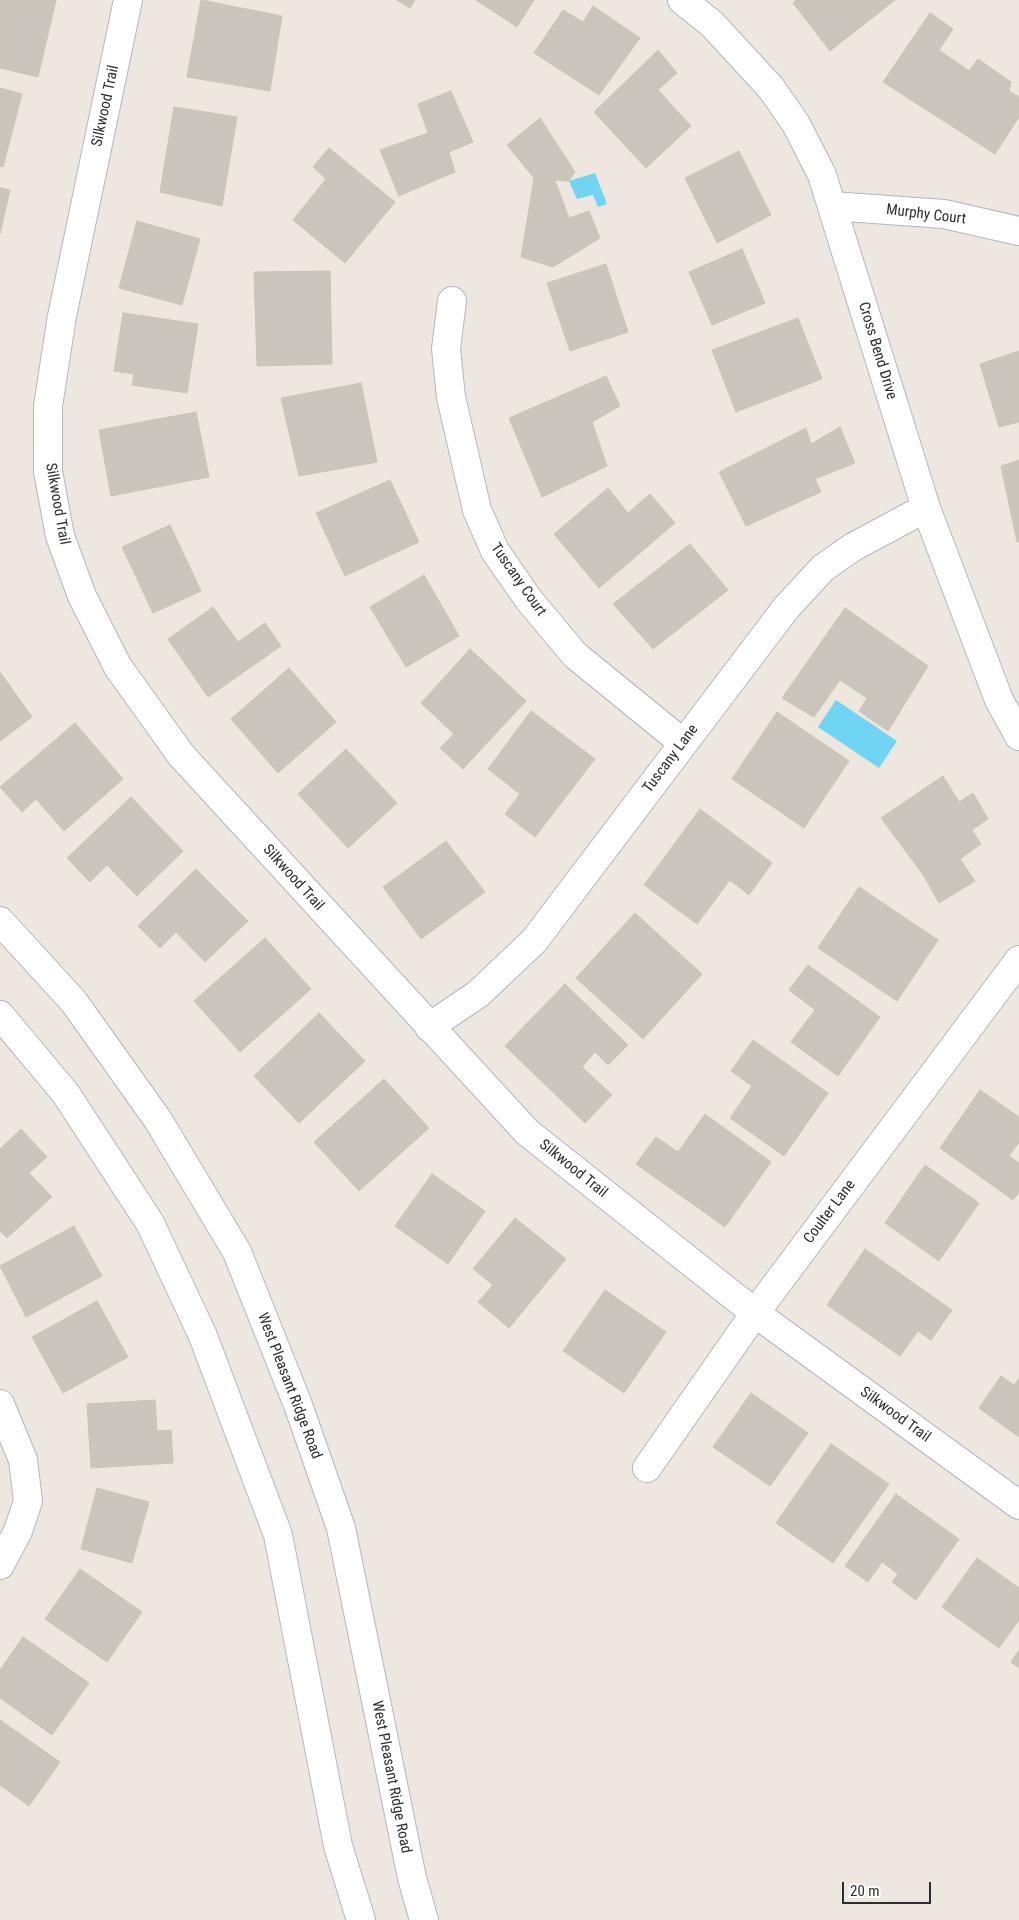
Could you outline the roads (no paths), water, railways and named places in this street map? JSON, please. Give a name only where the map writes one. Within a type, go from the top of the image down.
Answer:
[{"type":"street","name":"Silkwood Trail","points":[[128,0],[62,316],[48,406],[48,471],[60,536],[82,596],[118,666],[181,756],[428,1027],[527,1132],[755,1313],[1019,1505]]},
{"type":"street","name":"Cross Bend Drive","points":[[682,0],[712,24],[772,88],[796,124],[822,175],[926,508],[999,700],[1019,736]]},
{"type":"street","name":"Murphy Court","points":[[832,206],[944,214],[1019,231]]},
{"type":"street","name":"Tuscany Court","points":[[452,301],[446,349],[451,397],[477,510],[495,551],[529,600],[575,655],[683,743]]},
{"type":"street","name":"Tuscany Lane","points":[[428,1027],[478,994],[534,941],[786,608],[823,568],[853,547],[926,508]]},
{"type":"street","name":"West Pleasant Ridge Road","points":[[0,921],[74,1002],[158,1120],[237,1252],[298,1405],[341,1528],[412,1878],[424,1920]]},
{"type":"street","name":"Coulter Lane","points":[[648,1468],[755,1313],[1019,960]]},
{"type":"street","points":[[0,1015],[66,1094],[150,1223],[202,1336],[278,1535],[338,1846],[361,1920]]},
{"type":"street","points":[[0,1404],[24,1460],[28,1501],[18,1531],[0,1565]]},
{"type":"water","points":[[595,173],[607,204],[598,207],[593,195],[577,199],[569,181]]},
{"type":"water","points":[[836,700],[897,741],[879,768],[818,727]]}]
